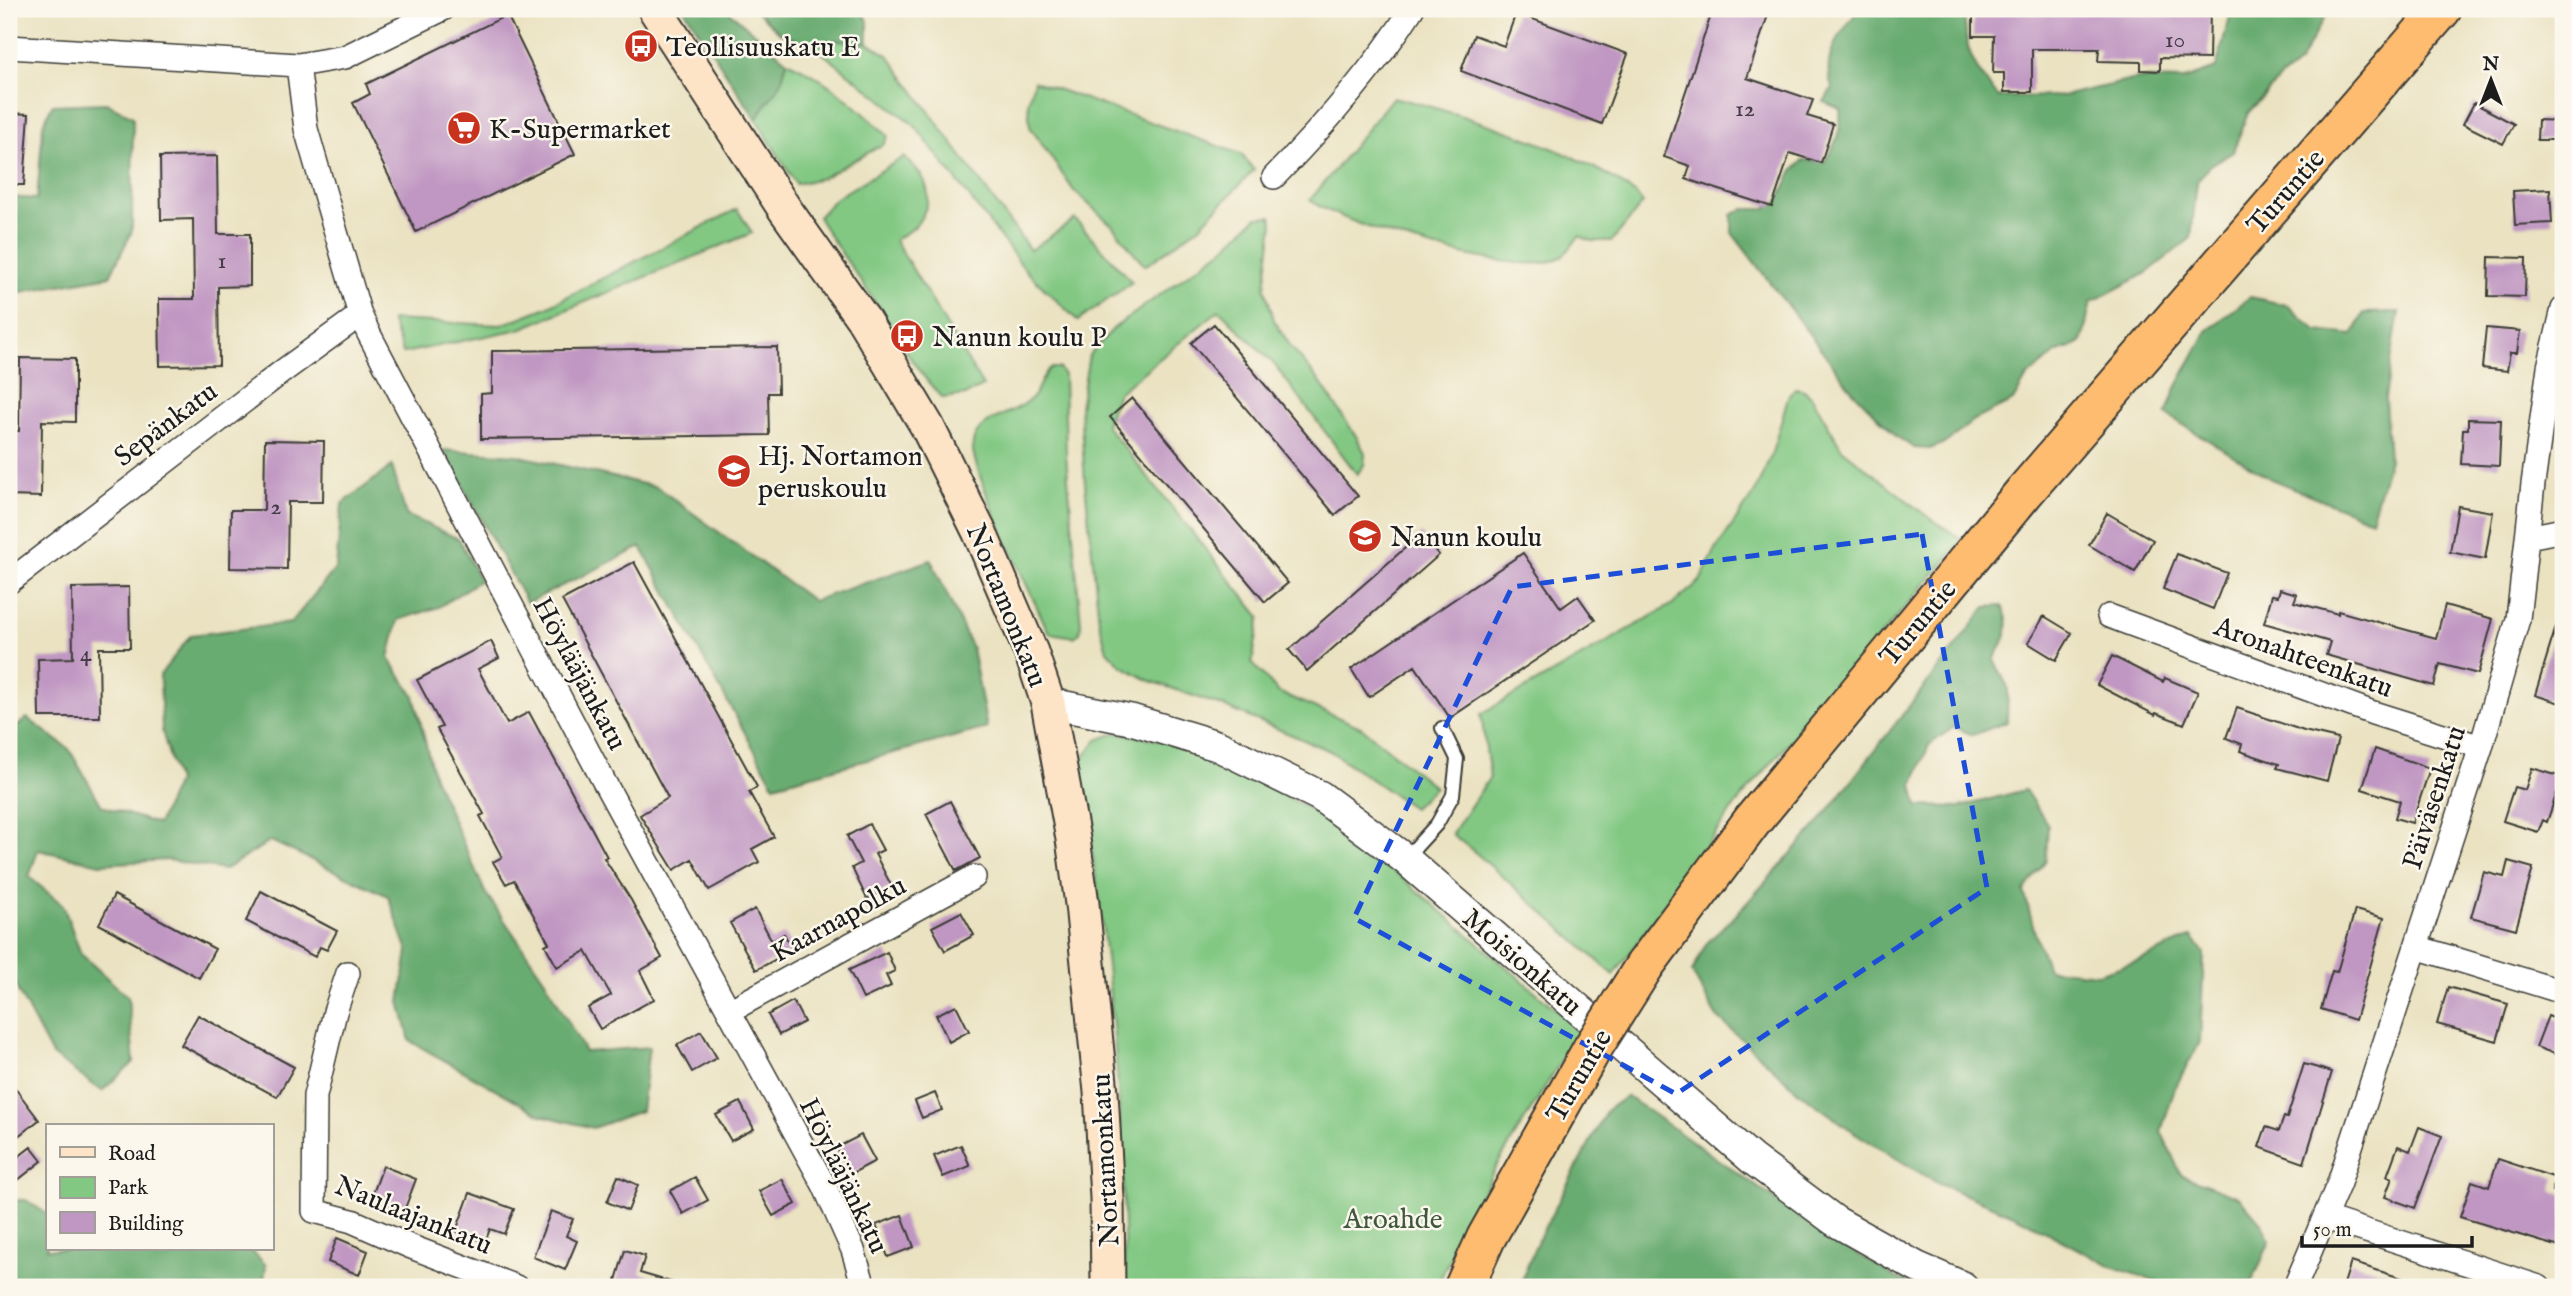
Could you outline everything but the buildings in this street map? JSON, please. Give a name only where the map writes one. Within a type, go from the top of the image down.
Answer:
[{"type":"highway","name":"Turuntie","points":[[1464,1287],[1486,1238],[1592,1049],[1645,965],[1753,820],[2025,491],[2442,9]]},
{"type":"main road","name":"Nortamonkatu","points":[[655,9],[784,208],[863,319],[927,426],[979,530],[1031,652],[1048,703],[1073,839],[1091,975],[1107,1185],[1108,1287]]},
{"type":"street","points":[[9,47],[298,65],[345,57],[443,9]]},
{"type":"street","points":[[1274,177],[1308,142],[1370,69],[1412,9]]},
{"type":"street","name":"Höylääjänkatu","points":[[298,65],[306,129],[360,315],[603,778],[824,1185],[853,1250],[864,1287]]},
{"type":"street","name":"Päiväsenkatu","points":[[2295,1287],[2326,1217],[2481,747],[2518,619],[2549,367],[2563,309]]},
{"type":"street","name":"Sepänkatu","points":[[9,582],[283,370],[360,315]]},
{"type":"street","points":[[2528,537],[2563,530]]},
{"type":"street","name":"Aronahteenkatu","points":[[2109,616],[2374,713],[2481,747]]},
{"type":"street","name":"Moisionkatu","points":[[1048,703],[1133,720],[1218,746],[1320,796],[1405,859],[1752,1159],[1835,1221],[1917,1266],[1963,1287]]},
{"type":"street","name":"Kaarnapolku","points":[[731,1010],[974,877]]},
{"type":"street","points":[[2416,947],[2563,992]]},
{"type":"street","name":"Naulaajankatu","points":[[348,973],[335,1012],[315,1096],[314,1211],[352,1221],[516,1287]]},
{"type":"street","points":[[2326,1217],[2539,1287]]},
{"type":"lane","points":[[1405,859],[1437,824],[1453,795],[1457,759],[1442,728]]},
{"type":"highlighted area","points":[[1922,534],[1987,888],[1676,1094],[1354,918],[1512,587]]},
{"type":"green space","points":[[684,9],[726,9],[787,61],[781,83],[756,119]]},
{"type":"green space","points":[[754,9],[860,9],[868,21],[868,43],[841,40],[820,42],[816,48],[780,33]]},
{"type":"green space","points":[[1859,9],[1965,9],[1966,35],[1971,57],[1982,77],[1999,97],[2062,96],[2137,79],[2182,80],[2216,68],[2232,9],[2329,9],[2299,63],[2280,78],[2248,113],[2233,152],[2209,166],[2197,182],[2191,238],[2147,273],[2091,302],[2082,342],[2056,353],[2027,377],[2013,401],[1974,420],[1947,442],[1930,449],[1914,448],[1896,436],[1853,391],[1732,233],[1732,215],[1743,209],[1763,209],[1778,202],[1793,170],[1804,160],[1824,162],[1831,150],[1839,130],[1840,109],[1824,102],[1832,88],[1829,66],[1839,36]]},
{"type":"green space","points":[[841,40],[868,43],[888,55],[1030,250],[1075,219],[1132,282],[1078,321],[1027,272],[914,125],[816,48],[820,42]]},
{"type":"green space","points":[[787,61],[815,76],[853,104],[888,136],[884,144],[822,178],[796,184],[756,119],[781,83]]},
{"type":"green space","points":[[1034,81],[1241,154],[1254,170],[1199,227],[1144,265],[1112,225],[1074,191],[1030,127],[1028,103]]},
{"type":"green space","points":[[1393,97],[1452,113],[1563,153],[1597,169],[1624,186],[1643,203],[1612,241],[1592,241],[1579,236],[1561,257],[1537,263],[1507,262],[1432,247],[1357,223],[1310,200]]},
{"type":"green space","points":[[106,103],[133,117],[132,231],[110,276],[15,293],[9,301],[9,197],[37,199],[43,125],[52,105]]},
{"type":"green space","points":[[904,157],[919,172],[928,196],[927,205],[917,224],[895,240],[983,386],[966,395],[943,398],[932,386],[912,361],[818,217],[836,198]]},
{"type":"green space","points":[[737,209],[752,233],[520,329],[403,353],[391,320],[501,325],[547,307]]},
{"type":"green space","points":[[1271,216],[1273,224],[1265,288],[1274,320],[1356,436],[1365,453],[1364,465],[1357,474],[1273,363],[1219,310],[1118,393],[1106,425],[1260,617],[1252,663],[1278,692],[1361,727],[1435,787],[1413,808],[1330,751],[1225,707],[1148,680],[1122,666],[1107,651],[1099,621],[1080,407],[1089,355],[1114,328],[1223,249],[1257,217]]},
{"type":"green space","points":[[2250,297],[2287,305],[2317,331],[2353,335],[2364,313],[2399,312],[2385,398],[2389,460],[2371,520],[2271,479],[2166,414],[2176,388],[2207,331]]},
{"type":"green space","points":[[1050,368],[1059,368],[1064,375],[1066,455],[1081,624],[1080,633],[1074,637],[1050,633],[1046,627],[990,503],[974,456],[973,443],[981,428],[1031,398]]},
{"type":"green space","points":[[1795,388],[1804,390],[1813,399],[1842,449],[1924,514],[1963,540],[1737,803],[1614,975],[1452,834],[1490,777],[1481,714],[1673,604],[1700,581],[1715,551],[1755,492],[1772,453],[1788,397]]},
{"type":"green space","points":[[443,450],[516,455],[657,487],[813,601],[931,560],[972,648],[987,728],[774,785],[641,547],[527,603]]},
{"type":"green space","points":[[392,466],[406,515],[459,539],[480,580],[439,607],[398,620],[389,658],[414,696],[434,777],[485,892],[545,980],[585,1052],[649,1047],[641,1111],[593,1128],[541,1115],[410,1041],[400,1002],[408,951],[388,896],[271,841],[224,870],[168,860],[100,864],[38,850],[29,877],[63,905],[81,954],[128,997],[134,1062],[102,1091],[52,1055],[18,991],[9,965],[9,733],[27,718],[69,749],[102,806],[158,824],[177,782],[162,731],[160,675],[191,635],[291,623],[336,568],[342,504]]},
{"type":"green space","points":[[2002,606],[2008,627],[1994,660],[2008,688],[2007,722],[1973,735],[1954,727],[1929,745],[1913,785],[1918,806],[1960,807],[2025,790],[2048,825],[2046,860],[2024,891],[2048,969],[2098,974],[2141,960],[2192,936],[2204,953],[2200,1042],[2175,1088],[2161,1131],[2181,1175],[2239,1197],[2262,1224],[2270,1241],[2250,1287],[2172,1287],[2108,1265],[2016,1216],[1937,1183],[1855,1133],[1800,1093],[1716,1016],[1692,972],[1706,944],[1817,825],[1986,607]]},
{"type":"green space","name":"Aroahde","points":[[1117,732],[1166,742],[1238,770],[1329,820],[1407,882],[1580,1030],[1494,1170],[1436,1287],[1124,1287],[1122,1156],[1113,1025],[1098,894],[1078,764],[1097,740]]},
{"type":"green space","points":[[1627,1096],[1819,1230],[1895,1277],[1917,1287],[1519,1287],[1538,1240],[1607,1110]]},
{"type":"green space","points":[[9,1200],[26,1200],[46,1213],[46,1250],[251,1250],[266,1265],[263,1287],[9,1285]]},
{"type":"place","name":"Teollisuuskatu E","points":[[641,46]]},
{"type":"place","name":"K-Supermarket","points":[[464,128]]},
{"type":"place","name":"Nanun koulu P","points":[[907,336]]},
{"type":"place","name":"Hj. Nortamon peruskoulu","points":[[734,471]]},
{"type":"place","name":"Nanun koulu","points":[[1365,536]]}]
